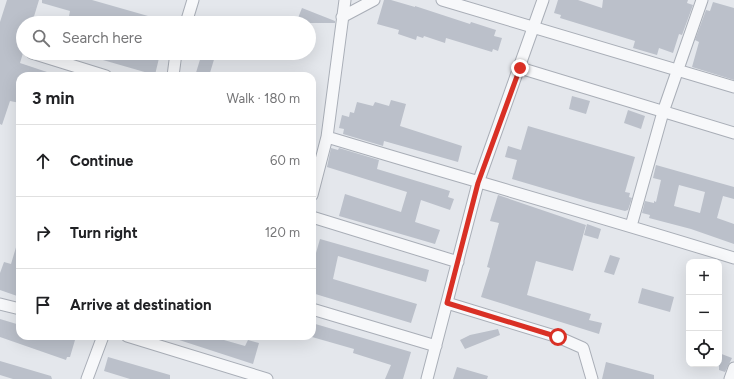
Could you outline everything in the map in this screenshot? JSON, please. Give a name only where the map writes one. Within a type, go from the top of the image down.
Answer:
[{"type":"street","points":[[188,16],[193,0]]},
{"type":"street","points":[[316,180],[327,137],[344,0]]},
{"type":"street","points":[[342,17],[374,0]]},
{"type":"street","points":[[442,0],[734,87]]},
{"type":"street","points":[[427,379],[478,183],[543,0]]},
{"type":"street","points":[[631,226],[664,112],[702,0]]},
{"type":"street","points":[[55,60],[93,72]]},
{"type":"street","points":[[174,72],[175,60]]},
{"type":"street","points":[[520,68],[734,133]]},
{"type":"street","points":[[327,137],[478,183],[631,226],[734,258]]},
{"type":"street","points":[[316,218],[458,262]]},
{"type":"street","points":[[447,303],[558,337],[583,348],[592,379]]},
{"type":"street","points":[[0,304],[16,308]]},
{"type":"street","points":[[316,309],[436,346]]},
{"type":"street","points":[[87,379],[102,340]]},
{"type":"street","points":[[140,340],[267,379]]},
{"type":"street","points":[[730,379],[734,368]]},
{"type":"building","points":[[7,0],[39,0],[34,16],[16,16],[16,60],[21,60],[20,63],[47,72],[16,72],[16,102],[10,101],[2,125],[0,124],[0,22]]},
{"type":"building","points":[[42,0],[92,0],[148,16],[69,16],[70,11],[42,3]]},
{"type":"building","points":[[384,0],[391,0],[415,6],[470,24],[471,22],[496,30],[494,36],[502,38],[498,51],[493,49],[492,52],[446,38],[445,43],[424,36],[423,38],[417,36],[416,40],[398,34],[399,30],[377,24]]},
{"type":"building","points":[[558,0],[578,0],[602,8],[603,0],[688,0],[687,3],[693,5],[682,35],[679,34],[673,53],[659,48],[657,55],[633,48],[635,41],[560,18],[561,15],[554,13]]},
{"type":"building","points":[[713,2],[734,8],[734,80],[692,67],[699,42],[695,40],[706,10],[710,11]]},
{"type":"building","points":[[302,8],[335,21],[335,23],[316,23],[316,16],[299,16]]},
{"type":"building","points":[[103,60],[159,60],[156,72],[145,72]]},
{"type":"building","points":[[200,60],[214,60],[210,72],[196,72]]},
{"type":"building","points":[[572,96],[590,101],[586,114],[569,109]]},
{"type":"building","points":[[391,100],[406,104],[400,126],[462,146],[458,162],[384,141],[383,146],[343,134],[344,129],[339,128],[342,115],[349,117],[350,112],[354,113],[357,102],[373,106],[375,102],[389,106]]},
{"type":"building","points":[[628,110],[645,116],[641,129],[624,123]]},
{"type":"building","points":[[528,126],[635,157],[625,192],[630,193],[629,197],[632,198],[628,210],[625,211],[590,202],[512,179],[517,160],[505,157],[508,146],[521,150]]},
{"type":"building","points":[[331,148],[338,150],[339,148],[379,160],[377,169],[450,191],[448,197],[454,199],[450,210],[421,200],[415,222],[440,230],[435,244],[339,216],[345,194],[401,212],[407,192],[327,167]]},
{"type":"building","points":[[656,165],[734,187],[734,199],[723,196],[717,218],[734,224],[734,244],[691,229],[649,218],[650,215],[642,213],[645,201],[656,202],[661,180],[653,178]],"holes":[[[679,185],[705,192],[700,213],[674,206]]]},
{"type":"building","points":[[498,195],[586,225],[573,271],[536,261],[527,295],[591,314],[589,320],[602,323],[599,334],[481,297],[490,268],[487,267],[499,223],[490,221]]},
{"type":"building","points":[[587,224],[601,229],[598,239],[584,235]]},
{"type":"building","points":[[320,239],[429,270],[426,282],[338,256],[333,279],[417,304],[411,323],[316,294],[316,253]]},
{"type":"building","points":[[16,247],[16,296],[0,290],[0,273],[4,262],[11,264]]},
{"type":"building","points":[[610,255],[620,258],[614,275],[604,272]]},
{"type":"building","points":[[642,288],[674,297],[670,312],[638,303]]},
{"type":"building","points":[[0,319],[16,324],[16,340],[75,340],[70,357],[67,357],[66,360],[0,337]]},
{"type":"building","points":[[316,324],[411,352],[403,379],[385,379],[391,365],[353,353],[354,349],[316,338]]},
{"type":"building","points":[[498,329],[500,335],[465,349],[460,340],[470,335]]},
{"type":"building","points":[[179,340],[224,340],[245,346],[248,340],[259,343],[253,364]]},
{"type":"building","points":[[722,354],[732,358],[725,372],[719,370],[719,367],[722,367]]},
{"type":"building","points":[[108,357],[170,375],[170,379],[130,379],[104,371]]},
{"type":"building","points":[[0,361],[51,376],[52,379],[13,379],[0,375]]},
{"type":"building","points":[[606,362],[654,375],[654,379],[602,379]]},
{"type":"building","points":[[457,367],[488,376],[487,379],[453,379]]},
{"type":"route","points":[[520,68],[478,183],[447,303],[558,337]]}]
